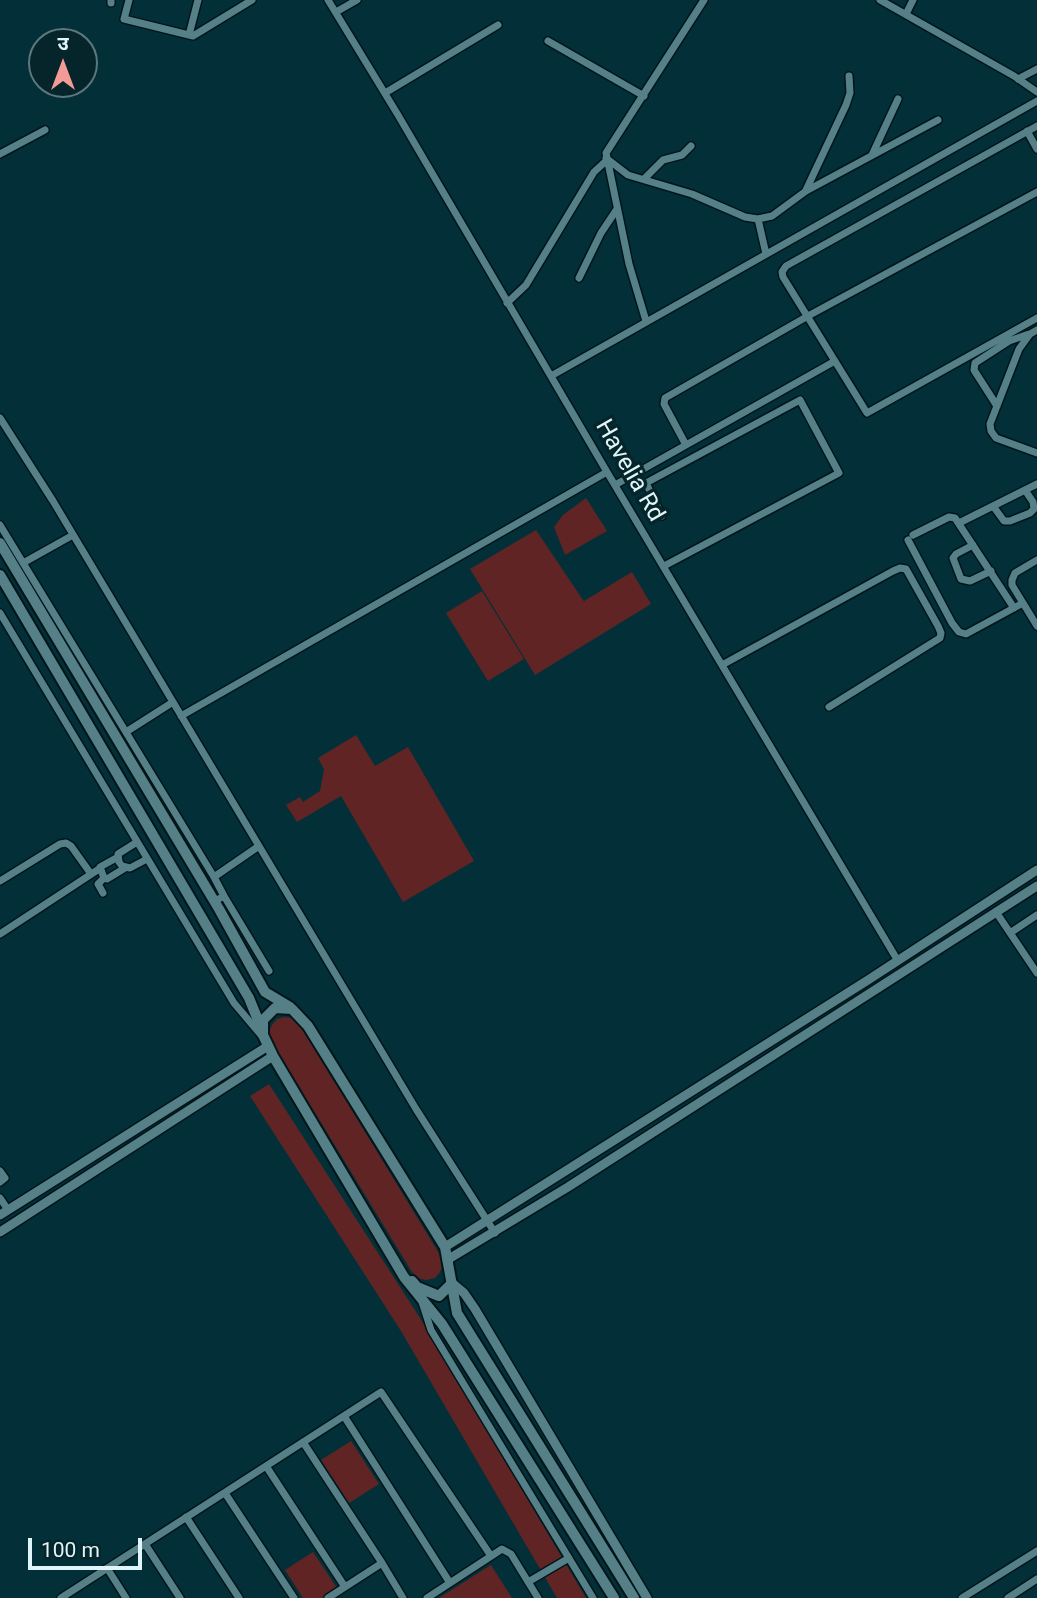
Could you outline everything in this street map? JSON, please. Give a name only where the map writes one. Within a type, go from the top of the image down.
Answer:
[{"type":"main road","points":[[0,544],[220,899],[265,992],[292,1009],[308,1026],[444,1247],[457,1313],[634,1598]]},
{"type":"main road","points":[[0,575],[199,911],[249,998],[267,1045],[397,1265],[422,1302],[442,1324],[614,1598]]},
{"type":"main road","points":[[267,1045],[263,1020],[275,1008],[292,1009]]},
{"type":"main road","points":[[397,1265],[417,1287],[430,1294],[439,1296],[452,1283]]},
{"type":"street","points":[[130,0],[124,19],[193,36],[252,0]]},
{"type":"street","points":[[190,35],[198,0]]},
{"type":"street","name":"Havelia Rd","points":[[328,0],[898,961]]},
{"type":"street","points":[[336,12],[357,0]]},
{"type":"street","points":[[646,321],[629,264],[606,153],[705,0]]},
{"type":"street","points":[[880,0],[1037,92]]},
{"type":"street","points":[[906,14],[913,0]]},
{"type":"street","points":[[385,93],[498,25]]},
{"type":"street","points":[[548,41],[644,96]]},
{"type":"street","points":[[1018,79],[1037,69]]},
{"type":"street","points":[[806,191],[846,105],[850,93],[849,76]]},
{"type":"street","points":[[872,155],[898,99]]},
{"type":"street","points":[[551,376],[1037,101]]},
{"type":"street","points":[[606,160],[628,175],[692,194],[745,217],[758,219],[772,216],[806,191],[938,120]]},
{"type":"street","points":[[1037,126],[786,266],[782,272],[867,413],[1037,318]]},
{"type":"street","points":[[0,155],[45,130]]},
{"type":"street","points":[[1027,131],[1037,149]]},
{"type":"street","points":[[644,179],[663,160],[682,155],[691,146]]},
{"type":"street","points":[[507,303],[526,285],[598,166],[606,160]]},
{"type":"street","points":[[686,445],[664,404],[665,398],[808,316],[1037,192]]},
{"type":"street","points":[[579,278],[601,233],[617,209]]},
{"type":"street","points":[[758,219],[766,254]]},
{"type":"street","points":[[997,406],[974,370],[975,363],[1009,341],[1035,331]]},
{"type":"street","points":[[1035,331],[1019,349],[990,424],[996,438],[1037,453]]},
{"type":"street","points":[[615,485],[835,361]]},
{"type":"street","points":[[662,516],[646,482],[800,400],[839,473],[664,566]]},
{"type":"street","points":[[0,418],[416,1109],[495,1233]]},
{"type":"street","points":[[181,716],[607,472]]},
{"type":"street","points":[[959,523],[1037,484]]},
{"type":"street","points":[[993,506],[1004,521],[1030,513],[1034,509],[1024,490]]},
{"type":"street","points":[[1014,608],[955,518],[949,517],[910,538],[959,632],[966,634],[1014,608],[1023,603]]},
{"type":"street","points":[[0,525],[214,877],[220,899],[269,971]]},
{"type":"street","points":[[23,563],[73,536]]},
{"type":"street","points":[[973,545],[953,558],[961,579],[970,581],[990,571]]},
{"type":"street","points":[[1037,560],[1015,573],[1012,580],[1012,585],[1037,626]]},
{"type":"street","points":[[722,665],[893,571],[906,569],[939,625],[940,638],[829,707]]},
{"type":"street","points":[[0,613],[234,1003],[267,1045]]},
{"type":"street","points":[[126,732],[173,702]]},
{"type":"street","points":[[0,934],[118,857],[121,850],[136,842]]},
{"type":"street","points":[[0,881],[60,844],[66,843],[91,874]]},
{"type":"street","points":[[214,877],[259,846]]},
{"type":"street","points":[[118,857],[125,868]]},
{"type":"street","points":[[103,893],[97,884],[104,878],[107,879],[147,859]]},
{"type":"street","points":[[99,869],[104,878]]},
{"type":"street","points":[[444,1247],[868,981],[1037,870]]},
{"type":"street","points":[[447,1260],[495,1233],[1037,886]]},
{"type":"street","points":[[183,919],[199,911]]},
{"type":"street","points":[[996,912],[1037,973]]},
{"type":"street","points":[[1010,933],[1037,915]]},
{"type":"street","points":[[868,981],[873,990]]},
{"type":"street","points":[[0,1198],[4,1212],[267,1045]]},
{"type":"street","points":[[0,1232],[267,1045]]},
{"type":"street","points":[[0,1171],[5,1178],[0,1182]]},
{"type":"street","points":[[452,1283],[464,1293],[475,1309],[647,1598]]},
{"type":"street","points":[[422,1302],[431,1330],[593,1598]]},
{"type":"street","points":[[61,1598],[71,1595],[107,1568],[381,1392],[491,1556]]},
{"type":"street","points":[[344,1416],[450,1583]]},
{"type":"street","points":[[303,1442],[403,1598]]},
{"type":"street","points":[[266,1466],[345,1587]]},
{"type":"street","points":[[225,1493],[294,1598]]},
{"type":"street","points":[[186,1517],[239,1598]]},
{"type":"street","points":[[145,1544],[180,1598]]},
{"type":"street","points":[[427,1598],[502,1549],[507,1550],[538,1598]]},
{"type":"street","points":[[962,1598],[1037,1551]]},
{"type":"street","points":[[528,1582],[569,1558]]},
{"type":"street","points":[[328,1598],[382,1563]]},
{"type":"street","points":[[107,1568],[127,1598]]},
{"type":"street","points":[[1009,1598],[1037,1579]]},
{"type":"shaded area","points":[[586,498],[607,531],[565,555],[554,527],[563,515]]},
{"type":"shaded area","points":[[536,530],[585,603],[584,601],[632,572],[651,604],[535,675],[470,569]]},
{"type":"shaded area","points":[[482,591],[524,659],[488,681],[446,613]]},
{"type":"shaded area","points":[[356,735],[375,766],[408,747],[474,861],[403,902],[341,796],[297,822],[286,805],[300,797],[303,802],[320,791],[324,769],[318,758]]},
{"type":"shaded area","points":[[284,1017],[298,1022],[440,1255],[443,1264],[435,1278],[418,1278],[412,1272],[270,1039],[272,1025],[277,1019]]},
{"type":"shaded area","points":[[269,1084],[420,1318],[586,1598],[557,1598],[401,1331],[250,1096]]},
{"type":"shaded area","points":[[351,1441],[379,1484],[349,1503],[321,1460]]},
{"type":"shaded area","points":[[313,1552],[337,1588],[322,1598],[303,1598],[285,1570]]},
{"type":"shaded area","points":[[491,1565],[512,1598],[439,1598]]}]
